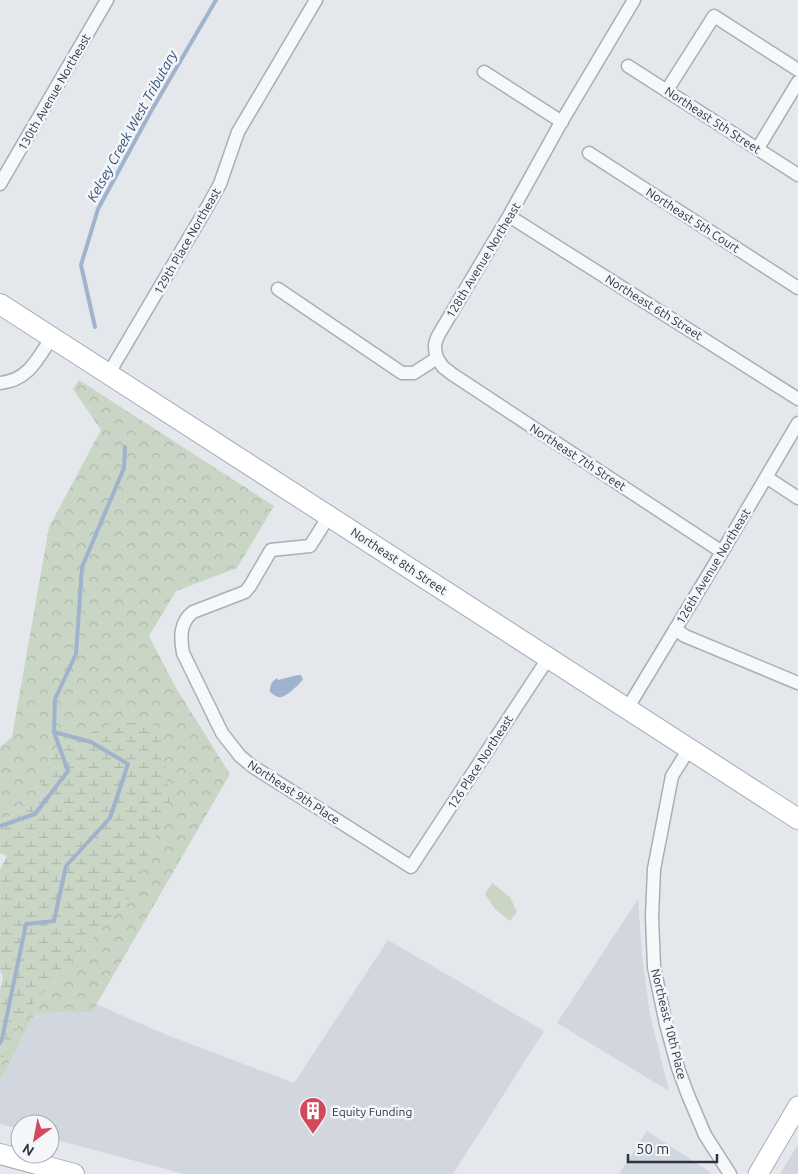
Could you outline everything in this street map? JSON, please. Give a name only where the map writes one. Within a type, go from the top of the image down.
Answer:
[{"type":"main road","name":"Northeast 8th Street","points":[[0,304],[798,819]]},
{"type":"main road","points":[[0,1154],[74,1174]]},
{"type":"street","name":"130th Avenue Northeast","points":[[0,184],[107,0]]},
{"type":"street","name":"129th Place Northeast","points":[[109,373],[209,204],[220,184],[238,132],[316,0]]},
{"type":"street","name":"128th Avenue Northeast","points":[[437,358],[434,350],[439,334],[510,216],[562,122],[634,0]]},
{"type":"street","points":[[667,90],[714,16],[798,70]]},
{"type":"street","name":"Northeast 5th Street","points":[[628,66],[798,175]]},
{"type":"street","points":[[484,72],[562,122]]},
{"type":"street","points":[[758,148],[798,82]]},
{"type":"street","name":"Northeast 5th Court","points":[[588,153],[798,288]]},
{"type":"street","name":"Northeast 6th Street","points":[[510,216],[798,398]]},
{"type":"street","points":[[278,289],[402,374],[414,373],[437,358]]},
{"type":"street","points":[[0,383],[19,378],[32,367],[52,337]]},
{"type":"street","name":"Northeast 7th Street","points":[[437,358],[443,367],[452,374],[722,552]]},
{"type":"street","name":"126th Avenue Northeast","points":[[627,709],[798,423]]},
{"type":"street","points":[[766,477],[798,498]]},
{"type":"street","name":"Northeast 9th Place","points":[[329,516],[310,546],[271,550],[245,592],[187,616],[181,631],[183,653],[222,733],[240,756],[252,766],[411,867]]},
{"type":"street","points":[[675,629],[684,636],[798,683]]},
{"type":"street","name":"126 Place Northeast","points":[[411,867],[549,658]]},
{"type":"street","name":"Northeast 10th Place","points":[[689,749],[672,776],[654,868],[652,917],[654,967],[666,1024],[681,1077],[705,1135],[730,1174]]},
{"type":"street","points":[[758,1174],[798,1106]]},
{"type":"shaded area","points":[[638,899],[642,955],[650,1015],[669,1091],[557,1023]]},
{"type":"shaded area","points":[[388,940],[544,1031],[453,1174],[184,1174],[60,1141],[60,1114],[10,1114],[10,1126],[0,1124],[0,1081],[35,1013],[91,1012],[96,1004],[167,1035],[294,1083]]},
{"type":"shaded area","points":[[647,1131],[710,1172],[711,1174],[619,1174]]},
{"type":"shaded area","points":[[798,1144],[798,1174],[780,1174]]},
{"type":"green space","points":[[79,380],[274,506],[237,568],[176,591],[149,636],[176,688],[230,774],[92,1012],[35,1013],[0,1081],[0,1064],[28,1010],[130,897],[53,750],[36,803],[0,821],[0,747],[12,737],[49,527],[101,430],[73,389]]},
{"type":"green space","points":[[115,722],[159,725],[170,803],[130,897],[28,1010],[0,1064],[0,991],[3,976],[0,971],[0,870],[7,856],[0,853],[0,821],[36,803],[53,750]]},
{"type":"green space","points":[[492,883],[510,897],[517,912],[510,921],[495,909],[485,894]]},
{"type":"water","points":[[301,675],[303,679],[287,694],[278,697],[270,692],[271,684],[277,678],[278,680]]},
{"type":"waterway","name":"Kelsey Creek West Tributary","points":[[95,327],[81,265],[98,209],[150,113],[216,0]]},
{"type":"waterway","name":"Kelsey Creek West Tributary","points":[[0,1043],[26,924],[54,921],[66,866],[110,818],[128,764],[91,742],[54,732],[55,699],[76,654],[82,567],[124,468],[125,447]]},
{"type":"waterway","points":[[0,826],[35,814],[68,771],[54,732]]},
{"type":"place","name":"Equity Funding","points":[[313,1135]]}]
